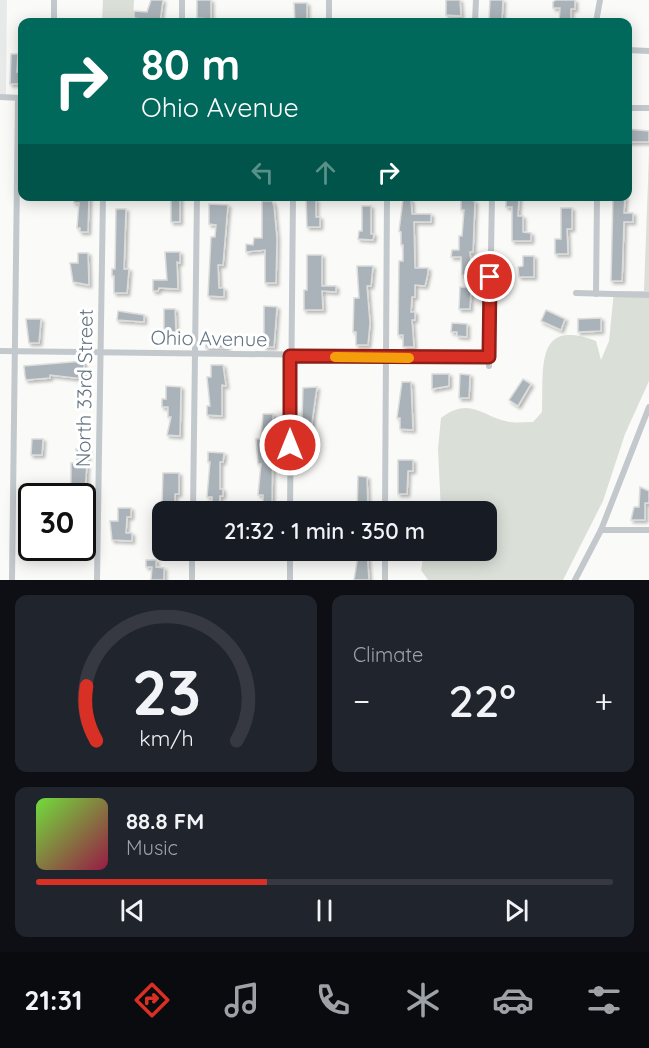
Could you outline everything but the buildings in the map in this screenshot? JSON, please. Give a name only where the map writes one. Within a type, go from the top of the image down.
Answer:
[{"type":"street","points":[[54,0],[54,18]]},
{"type":"street","points":[[182,0],[182,18]]},
{"type":"street","points":[[329,0],[329,18]]},
{"type":"street","points":[[475,18],[476,0]]},
{"type":"street","points":[[597,18],[599,0]]},
{"type":"street","points":[[632,50],[649,51]]},
{"type":"street","points":[[0,97],[18,98]]},
{"type":"street","points":[[632,108],[649,108]]},
{"type":"street","points":[[12,580],[18,182]]},
{"type":"street","name":"North 33rd Street","points":[[97,580],[104,201]]},
{"type":"street","points":[[193,501],[197,201]]},
{"type":"street","points":[[290,501],[293,201]]},
{"type":"street","points":[[385,501],[387,201]]},
{"type":"street","points":[[489,366],[492,201]]},
{"type":"street","points":[[596,294],[597,201]]},
{"type":"street","points":[[576,293],[649,295]]},
{"type":"street","name":"Ohio Avenue","points":[[0,351],[385,358],[489,357]]},
{"type":"street","points":[[575,580],[601,530],[647,420],[649,407]]},
{"type":"street","points":[[601,530],[649,530]]},
{"type":"street","points":[[192,561],[192,580]]},
{"type":"street","points":[[290,561],[290,580]]},
{"type":"street","points":[[385,561],[385,580]]},
{"type":"shaded area","points":[[0,0],[7,0],[6,94],[0,94]]},
{"type":"shaded area","points":[[103,0],[134,0],[133,18],[102,18]]},
{"type":"shaded area","points":[[649,154],[649,381],[625,434],[603,501],[563,580],[428,580],[421,570],[423,561],[497,561],[497,501],[441,501],[438,449],[441,418],[460,408],[468,408],[509,422],[533,422],[542,412],[544,364],[546,351],[552,342],[562,336],[576,335],[596,341],[601,360],[609,341],[614,291],[644,291]]},
{"type":"slow traffic","points":[[335,357],[409,358]]},
{"type":"route","points":[[290,445],[290,356],[489,357],[490,277]]}]
